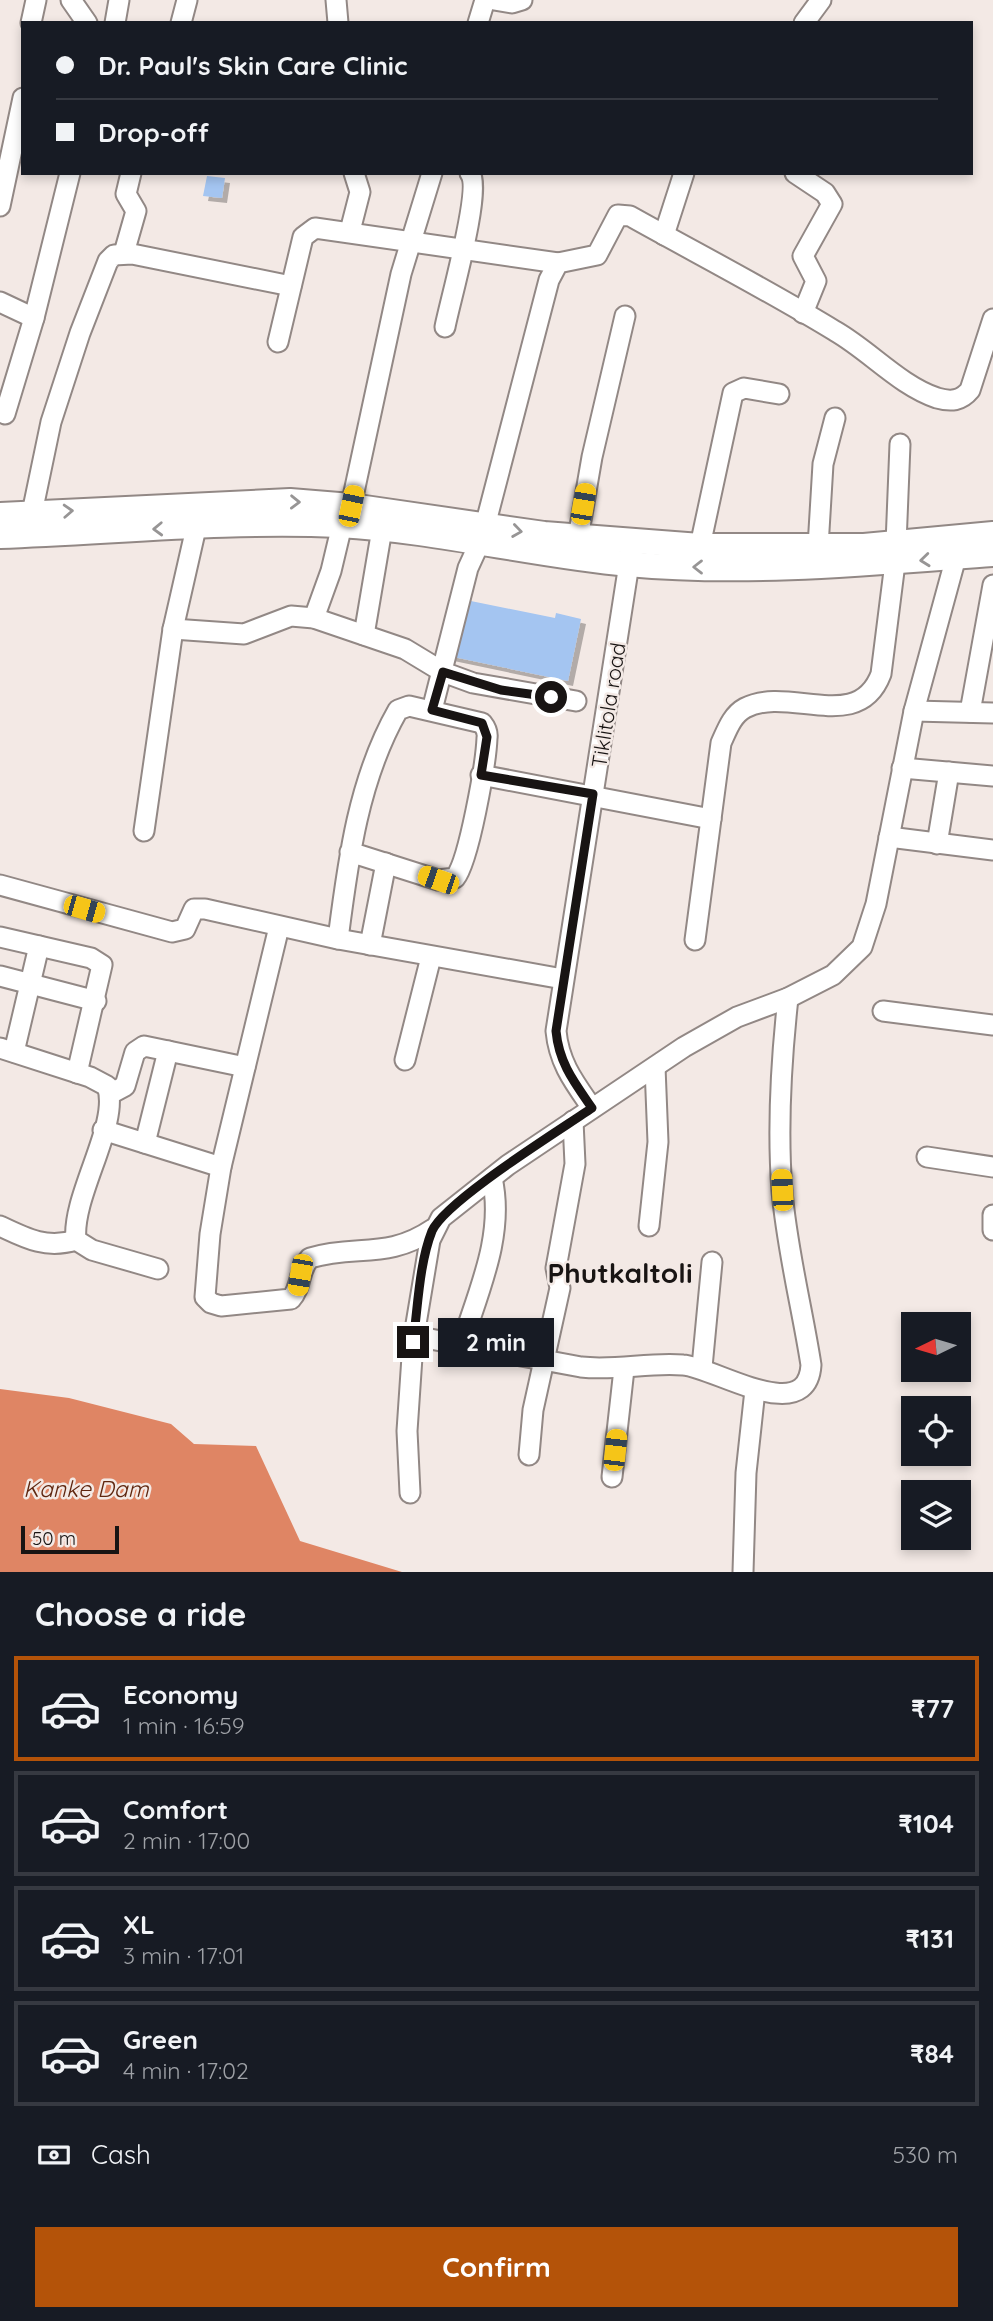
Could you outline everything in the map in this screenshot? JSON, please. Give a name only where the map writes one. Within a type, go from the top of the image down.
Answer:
[{"type":"main road","points":[[1,533],[32,513],[290,501],[347,516],[382,529],[578,538],[630,553],[700,546],[818,547],[956,556],[993,554]]},
{"type":"main road","points":[[1,533],[196,528],[347,516],[630,553],[780,567],[895,553],[993,534]]},
{"type":"street","points":[[31,21],[36,0]]},
{"type":"street","points":[[71,0],[86,21]]},
{"type":"street","points":[[115,21],[119,0]]},
{"type":"street","points":[[182,21],[187,0]]},
{"type":"street","points":[[336,0],[338,21]]},
{"type":"street","points":[[479,21],[485,0]]},
{"type":"street","points":[[494,0],[512,4],[522,0]]},
{"type":"street","points":[[805,21],[821,0]]},
{"type":"street","points":[[0,206],[21,107]]},
{"type":"street","points":[[5,414],[34,318],[70,175]]},
{"type":"street","points":[[124,253],[136,211],[125,194],[130,175]]},
{"type":"street","points":[[350,231],[360,192],[355,175]]},
{"type":"street","points":[[314,618],[347,516],[401,274],[431,175]]},
{"type":"street","points":[[445,327],[474,191],[471,175]]},
{"type":"street","points":[[664,235],[683,175]]},
{"type":"street","points":[[798,175],[825,193],[832,204],[803,256],[817,281],[803,313]]},
{"type":"street","points":[[278,342],[303,237],[307,231],[325,228],[350,231],[558,263],[597,256],[618,215],[629,216],[803,313],[868,351],[908,384],[938,398],[953,401],[963,398],[970,390],[988,351],[993,319]]},
{"type":"street","points":[[32,513],[51,422],[80,333],[108,261],[114,255],[124,253],[291,286]]},
{"type":"street","points":[[432,710],[468,568],[482,535],[549,280],[558,263]]},
{"type":"street","points":[[0,302],[34,318]]},
{"type":"street","points":[[578,538],[598,426],[625,316]]},
{"type":"street","points":[[700,546],[733,393],[744,388],[779,394]]},
{"type":"street","points":[[818,547],[823,464],[835,418]]},
{"type":"street","points":[[695,940],[721,743],[731,720],[744,708],[762,702],[844,705],[862,700],[875,691],[881,674],[895,553],[900,443]]},
{"type":"street","points":[[144,831],[173,629],[196,528]]},
{"type":"street","points":[[364,635],[382,529]]},
{"type":"street","name":"Tiklitola road","points":[[592,1108],[566,1073],[558,1051],[556,1031],[630,553]]},
{"type":"street","points":[[279,927],[221,1167],[204,1287],[211,1303],[254,1305],[291,1299],[297,1292],[303,1265],[310,1258],[395,1248],[415,1242],[433,1229],[441,1217],[492,1178],[592,1108],[713,1029],[788,998],[833,975],[850,962],[862,947],[876,904],[914,711],[956,556]]},
{"type":"street","points":[[970,712],[993,585]]},
{"type":"street","points":[[173,629],[244,634],[291,616],[314,618],[404,649],[443,672],[501,690],[576,701]]},
{"type":"street","points":[[338,939],[350,852],[366,787],[398,710],[409,706],[482,723],[487,737],[481,775],[464,857],[455,878],[448,881],[438,880],[350,852]]},
{"type":"street","points":[[914,711],[993,713]]},
{"type":"street","points":[[902,768],[993,776]]},
{"type":"street","points":[[937,844],[949,772]]},
{"type":"street","points":[[481,775],[593,794],[711,819]]},
{"type":"street","points":[[889,837],[993,850]]},
{"type":"street","points":[[370,945],[386,863]]},
{"type":"street","points":[[0,885],[172,932],[185,929],[191,913],[199,908],[338,939],[563,979]]},
{"type":"street","points":[[0,937],[99,960],[103,974],[77,1073]]},
{"type":"street","points":[[39,946],[30,983],[7,1050],[100,1081],[107,1086],[110,1094],[103,1130],[75,1229],[76,1240]]},
{"type":"street","points":[[405,1060],[431,957]]},
{"type":"street","points":[[0,976],[96,1001]]},
{"type":"street","points":[[414,1336],[544,1362],[604,1370],[681,1364],[702,1367],[754,1390],[787,1394],[805,1387],[811,1378],[811,1366],[782,1190],[780,1091],[788,998]]},
{"type":"street","points":[[883,1011],[993,1025]]},
{"type":"street","points":[[110,1094],[125,1086],[139,1048],[168,1051],[245,1067]]},
{"type":"street","points":[[145,1143],[168,1051]]},
{"type":"street","points":[[649,1226],[658,1142],[655,1067]]},
{"type":"street","points":[[529,1455],[533,1410],[560,1288],[556,1268],[575,1164],[573,1121]]},
{"type":"street","points":[[103,1130],[221,1167]]},
{"type":"street","points":[[927,1157],[993,1167]]},
{"type":"street","points":[[461,1346],[493,1244],[496,1196],[492,1178]]},
{"type":"street","points":[[993,1215],[993,1230]]},
{"type":"street","points":[[0,1226],[31,1241],[48,1245],[76,1240],[92,1250],[158,1269]]},
{"type":"street","points":[[411,1493],[407,1430],[414,1336],[433,1229]]},
{"type":"street","points":[[702,1367],[712,1262]]},
{"type":"street","points":[[612,1476],[624,1368]]},
{"type":"street","points":[[743,1572],[746,1473],[754,1390]]},
{"type":"water","name":"Kanke Dam","points":[[0,1389],[69,1398],[171,1424],[194,1444],[256,1446],[300,1541],[402,1572],[0,1572]]},
{"type":"building","points":[[207,176],[225,178],[222,198],[203,196]]},
{"type":"building","points":[[461,599],[555,618],[556,613],[581,619],[568,681],[449,656]]},
{"type":"district","name":"Phutkaltoli","points":[[620,1272]]},
{"type":"route","points":[[413,1342],[429,1240],[441,1217],[508,1165],[592,1108],[566,1073],[558,1051],[556,1031],[593,794],[481,775],[486,728],[477,720],[432,710],[443,672],[501,690],[551,697]]}]
